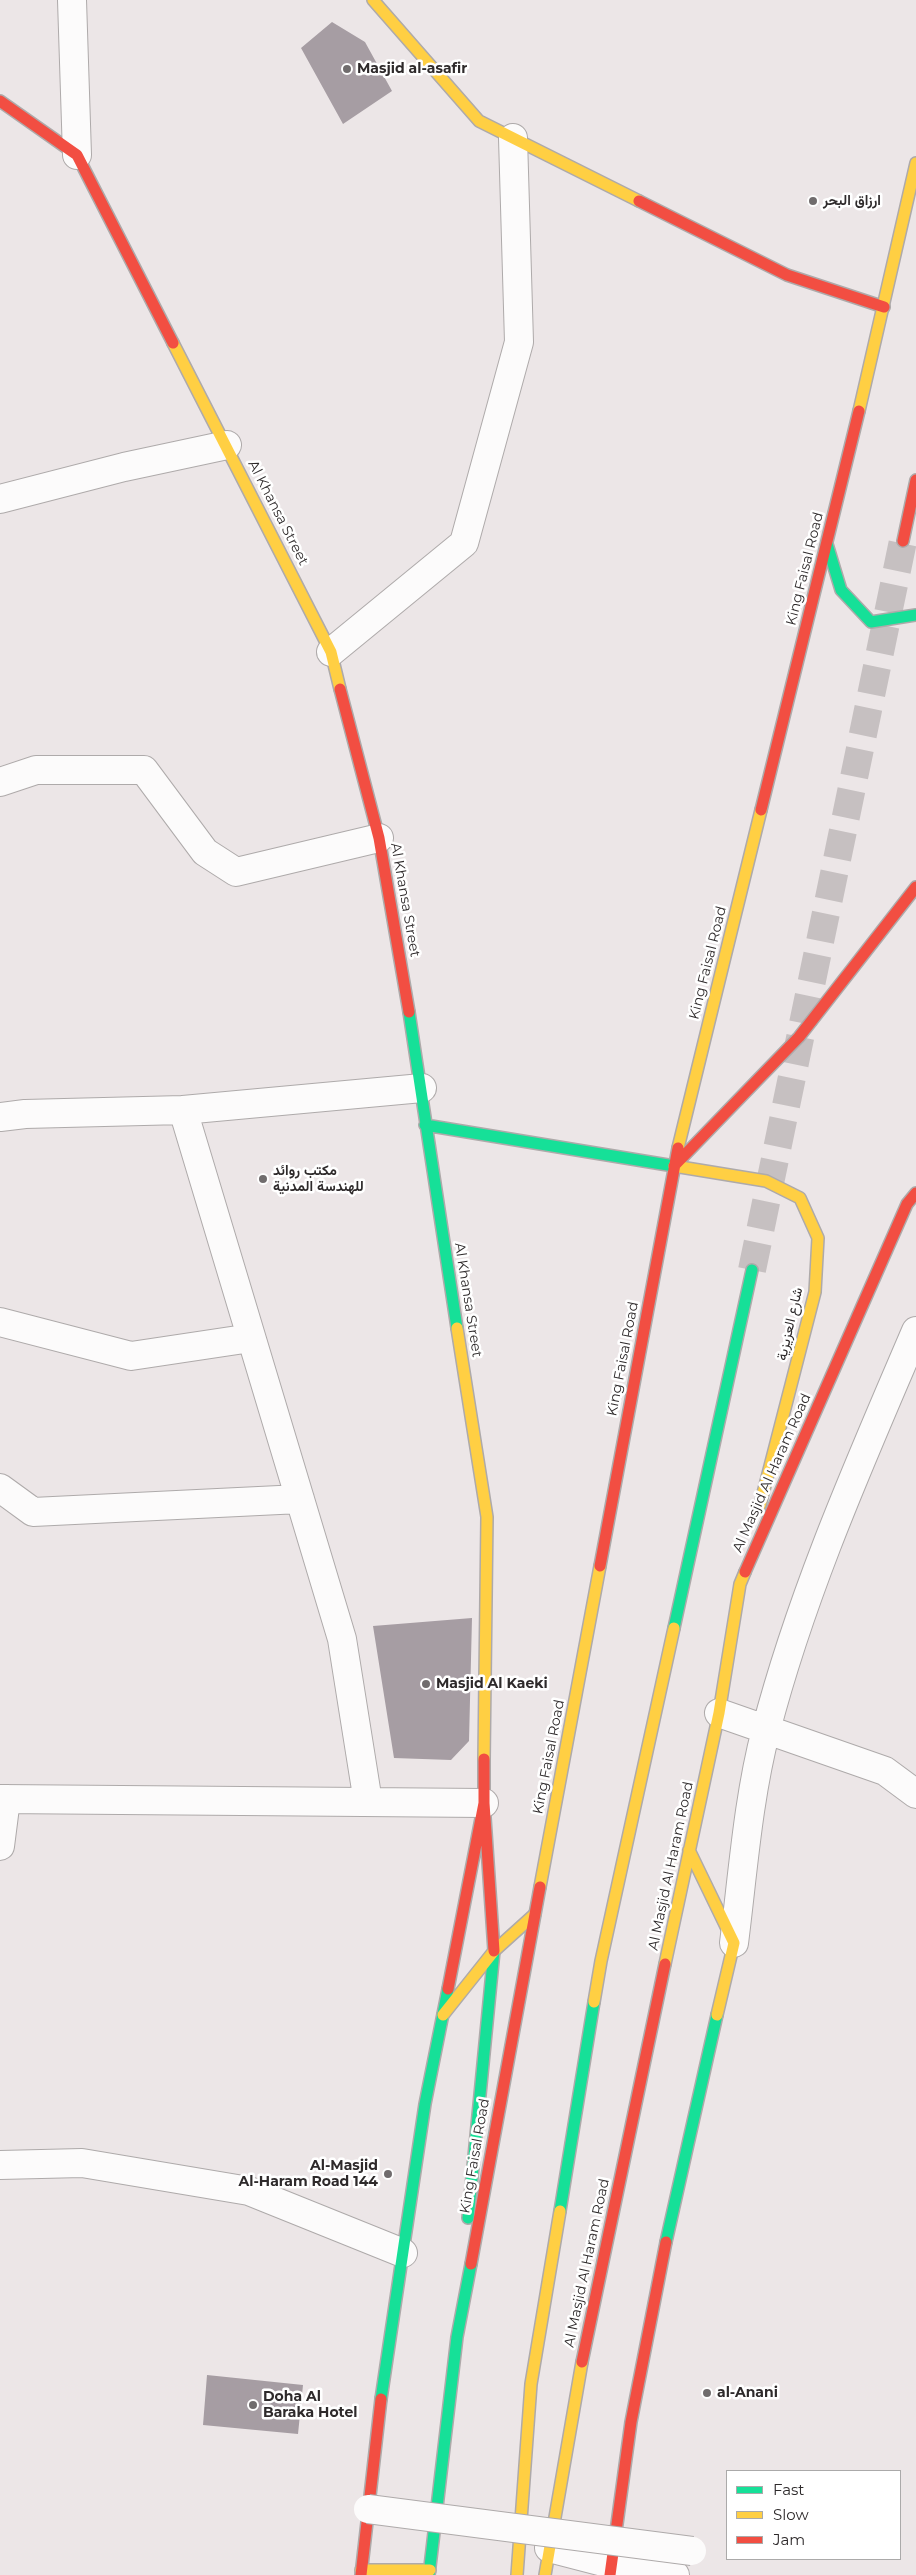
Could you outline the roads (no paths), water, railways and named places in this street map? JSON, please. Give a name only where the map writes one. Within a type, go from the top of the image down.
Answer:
[{"type":"main road","points":[[373,0],[479,121],[786,275],[884,307]]},
{"type":"main road","name":"Al Khansa Street","points":[[0,102],[77,155],[331,652],[379,838],[422,1088],[425,1126],[487,1516],[484,1803]]},
{"type":"main road","name":"King Faisal Road","points":[[430,2573],[457,2337],[674,1166],[827,544],[884,307],[916,163]]},
{"type":"main road","points":[[903,541],[916,480]]},
{"type":"main road","points":[[827,544],[841,590],[871,622],[916,615]]},
{"type":"main road","points":[[674,1166],[799,1037],[916,887]]},
{"type":"main road","name":"شارع العزيزية","points":[[425,1126],[766,1182],[800,1198],[818,1238],[815,1292],[740,1584]]},
{"type":"main road","name":"Al Masjid Al Haram Road","points":[[545,2575],[548,2548],[591,2311],[718,1713],[740,1584],[907,1204],[916,1193]]},
{"type":"main road","points":[[517,2575],[531,2384],[601,1962],[752,1270]]},
{"type":"main road","points":[[457,2337],[494,1951],[484,1803]]},
{"type":"main road","points":[[430,2573],[361,2573],[374,2438],[425,2104],[484,1803]]},
{"type":"main road","points":[[610,2570],[631,2422],[668,2230],[734,1943],[689,1850]]},
{"type":"main road","points":[[443,2014],[494,1951],[535,1914]]},
{"type":"street","points":[[72,0],[77,155]]},
{"type":"street","points":[[331,652],[464,543],[519,342],[513,138]]},
{"type":"street","points":[[4,491],[226,445]]},
{"type":"street","points":[[0,782],[36,770],[144,770],[205,852],[236,872],[379,838]]},
{"type":"street","points":[[0,1117],[25,1114],[183,1110],[422,1088]]},
{"type":"street","points":[[183,1110],[342,1638],[368,1802]]},
{"type":"street","points":[[0,1322],[131,1356],[251,1338]]},
{"type":"street","points":[[734,1943],[753,1787],[766,1730],[808,1590],[916,1331]]},
{"type":"street","points":[[0,1488],[33,1512],[300,1499]]},
{"type":"street","points":[[718,1713],[885,1771],[916,1794]]},
{"type":"street","points":[[0,1846],[3,1799],[484,1803]]},
{"type":"street","points":[[0,2165],[82,2163],[249,2191],[403,2253]]},
{"type":"street","points":[[368,2508],[692,2552]]},
{"type":"street","points":[[548,2548],[610,2570],[675,2575]]},
{"type":"tunnel","points":[[752,1270],[903,541]]},
{"type":"place","name":"Masjid al-asafir","points":[[347,69]]},
{"type":"place","name":"ارزاق البحر","points":[[813,201]]},
{"type":"place","name":"مكتب روائد للهندسة المدنية","points":[[263,1179]]},
{"type":"place","name":"Masjid Al Kaeki","points":[[426,1684]]},
{"type":"place","name":"Al-Masjid Al-Haram Road 144","points":[[388,2174]]},
{"type":"place","name":"al-Anani","points":[[707,2393]]},
{"type":"place","name":"Doha Al Baraka Hotel","points":[[253,2405]]}]
